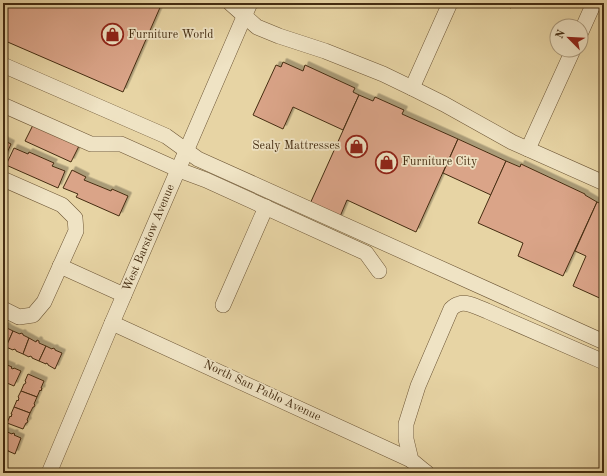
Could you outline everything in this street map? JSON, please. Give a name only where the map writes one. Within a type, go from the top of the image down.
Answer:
[{"type":"street","points":[[230,3],[248,10],[257,27],[354,62],[412,88],[512,142],[604,183]]},
{"type":"street","points":[[412,88],[450,3]]},
{"type":"street","points":[[587,18],[594,3]]},
{"type":"street","name":"West Barstow Avenue","points":[[49,473],[124,295],[248,10]]},
{"type":"street","points":[[528,149],[569,58]]},
{"type":"street","points":[[3,65],[166,136],[198,159],[604,342]]},
{"type":"street","points":[[3,106],[91,144],[121,144],[178,170],[206,180],[366,253],[379,271]]},
{"type":"street","points":[[3,179],[62,205],[75,218],[76,231],[44,302],[32,315],[20,317],[3,309]]},
{"type":"street","points":[[223,305],[266,208]]},
{"type":"street","points":[[60,266],[124,295]]},
{"type":"street","points":[[411,460],[406,439],[406,424],[418,386],[451,309],[456,305],[460,303],[468,304],[487,311],[604,362]]},
{"type":"street","name":"North San Pablo Avenue","points":[[112,323],[411,460],[427,473]]},
{"type":"building","points":[[3,3],[162,3],[123,92],[3,40]]},
{"type":"building","points":[[500,3],[513,3],[511,8]]},
{"type":"building","points":[[283,62],[303,71],[305,65],[355,88],[353,92],[359,95],[343,130],[293,107],[283,129],[253,115],[276,65],[281,67]]},
{"type":"building","points":[[359,95],[373,101],[375,97],[404,110],[402,114],[458,139],[416,232],[347,200],[339,219],[309,206]]},
{"type":"building","points":[[33,125],[79,146],[71,162],[25,141]]},
{"type":"building","points":[[458,139],[506,161],[491,195],[443,173]]},
{"type":"building","points":[[3,140],[11,144],[3,162]]},
{"type":"building","points":[[14,148],[28,154],[29,152],[54,163],[52,166],[65,171],[58,188],[6,165]]},
{"type":"building","points":[[506,161],[520,167],[521,164],[585,194],[597,202],[563,276],[518,256],[523,243],[478,223]]},
{"type":"building","points":[[72,170],[86,177],[84,180],[128,196],[119,216],[76,197],[78,194],[63,188]]},
{"type":"building","points":[[597,202],[604,205],[604,300],[573,286],[586,256],[575,251]]},
{"type":"building","points":[[3,326],[13,331],[6,347],[3,345]]},
{"type":"building","points":[[13,331],[20,334],[21,333],[29,338],[23,354],[6,347]]},
{"type":"building","points":[[29,338],[36,342],[37,340],[39,343],[46,346],[39,361],[23,354]]},
{"type":"building","points":[[46,346],[62,353],[55,369],[46,363],[39,361]]},
{"type":"building","points":[[5,364],[13,369],[14,368],[21,371],[14,386],[7,383],[7,385],[4,384],[3,368]]},
{"type":"building","points":[[28,374],[44,381],[41,391],[40,390],[37,397],[21,391]]},
{"type":"building","points":[[21,391],[37,397],[34,404],[35,405],[30,413],[14,407],[17,400],[18,401]]},
{"type":"building","points":[[14,407],[30,413],[27,420],[28,421],[23,429],[7,423],[10,416],[11,417]]},
{"type":"building","points":[[5,431],[12,434],[13,433],[21,438],[15,454],[3,449],[3,437]]},
{"type":"place","name":"Furniture World","points":[[112,35]]},
{"type":"place","name":"Sealy Mattresses","points":[[356,146]]},
{"type":"place","name":"Furniture City","points":[[386,162]]}]
